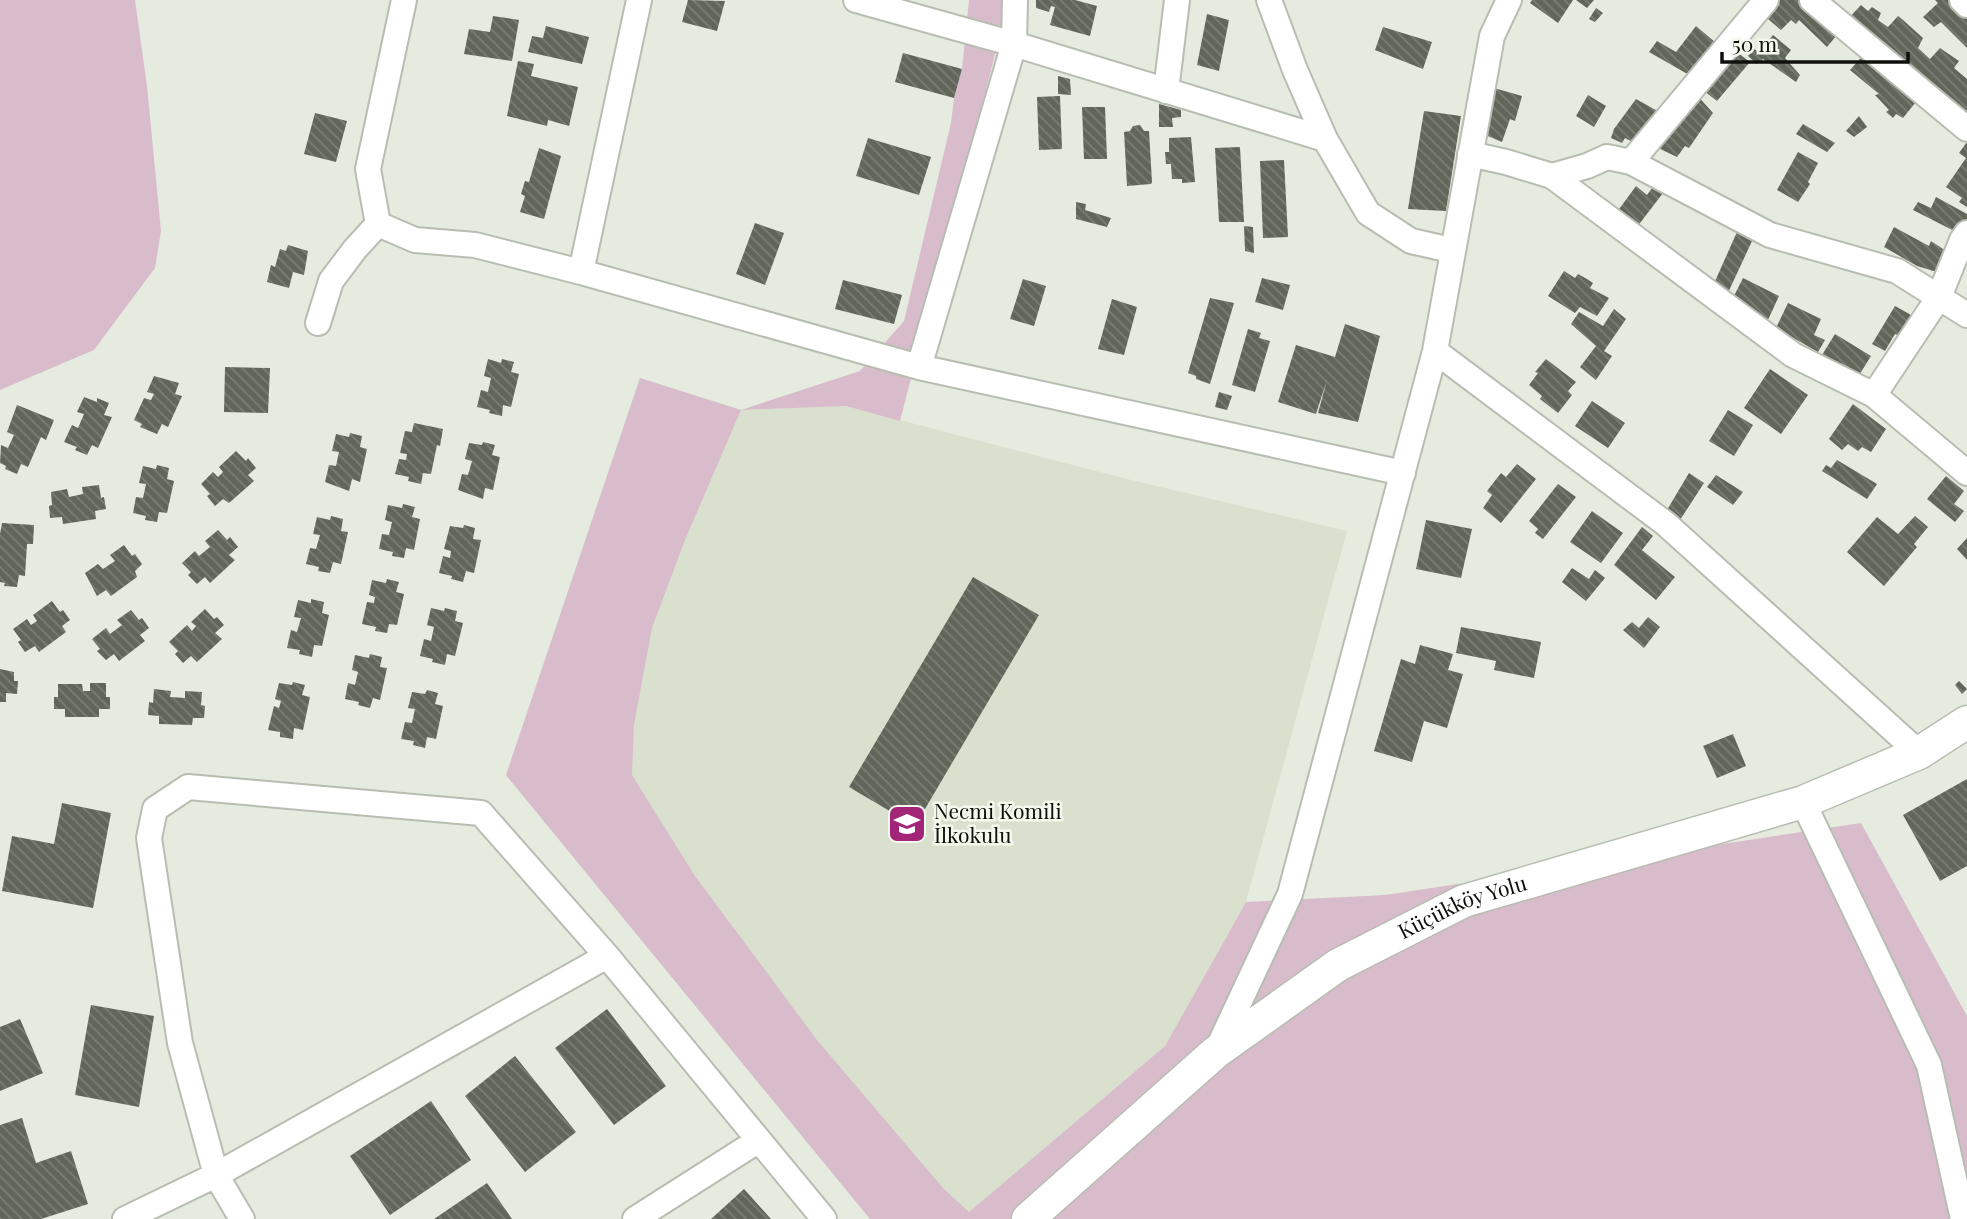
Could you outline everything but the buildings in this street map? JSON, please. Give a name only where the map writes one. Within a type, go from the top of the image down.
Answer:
[{"type":"main road","name":"Küçükköy Yolu","points":[[1028,1219],[1216,1052],[1338,965],[1464,901],[1803,802],[1919,753],[1967,722]]},
{"type":"street","points":[[378,224],[368,169],[404,0]]},
{"type":"street","points":[[581,272],[639,0]]},
{"type":"street","points":[[856,0],[1014,44],[1325,139]]},
{"type":"street","points":[[919,367],[1014,44],[1015,0]]},
{"type":"street","points":[[1166,91],[1177,0]]},
{"type":"street","points":[[1269,0],[1281,36],[1325,139],[1368,213],[1411,241],[1451,250]]},
{"type":"street","points":[[1216,1052],[1290,894],[1435,351],[1451,250],[1492,36],[1509,0]]},
{"type":"street","points":[[1631,162],[1766,0]]},
{"type":"street","points":[[1812,0],[1967,129]]},
{"type":"street","points":[[1962,0],[1967,5]]},
{"type":"street","points":[[1470,154],[1552,176],[1793,355],[1874,395],[1967,473]]},
{"type":"street","points":[[1552,176],[1587,166],[1606,157],[1631,162],[1770,235],[1897,271],[1967,315]]},
{"type":"street","points":[[378,224],[415,240],[475,246],[581,272],[919,367],[1403,473]]},
{"type":"street","points":[[318,323],[331,281],[378,224]]},
{"type":"street","points":[[1874,395],[1939,297],[1967,233]]},
{"type":"street","points":[[1435,351],[1665,524],[1919,753]]},
{"type":"street","points":[[242,1219],[216,1175],[180,1042],[149,838],[155,809],[188,787],[481,813],[607,956],[824,1219]]},
{"type":"street","points":[[1803,802],[1929,1065],[1962,1219]]},
{"type":"street","points":[[125,1219],[216,1175],[607,956]]},
{"type":"street","points":[[635,1219],[759,1140]]},
{"type":"shaded area","points":[[0,0],[135,0],[147,86],[161,231],[155,268],[94,350],[0,390]]},
{"type":"shaded area","points":[[969,0],[1004,0],[1005,16],[900,421],[846,406],[741,410],[860,371],[904,321],[962,69]]},
{"type":"shaded area","name":"Necmi Komili İlkokulu","points":[[640,378],[741,410],[846,406],[1127,479],[1347,531],[1246,902],[1165,1046],[961,1219],[870,1219],[506,775]]},
{"type":"shaded area","points":[[640,378],[741,410],[685,540],[652,628],[634,725],[632,775],[695,876],[817,1040],[943,1188],[969,1212],[1165,1046],[1246,902],[1385,895],[1861,823],[1967,1016],[1967,1219],[870,1219],[506,775]]},
{"type":"place","name":"Necmi Komili İlkokulu","points":[[907,824]]}]
